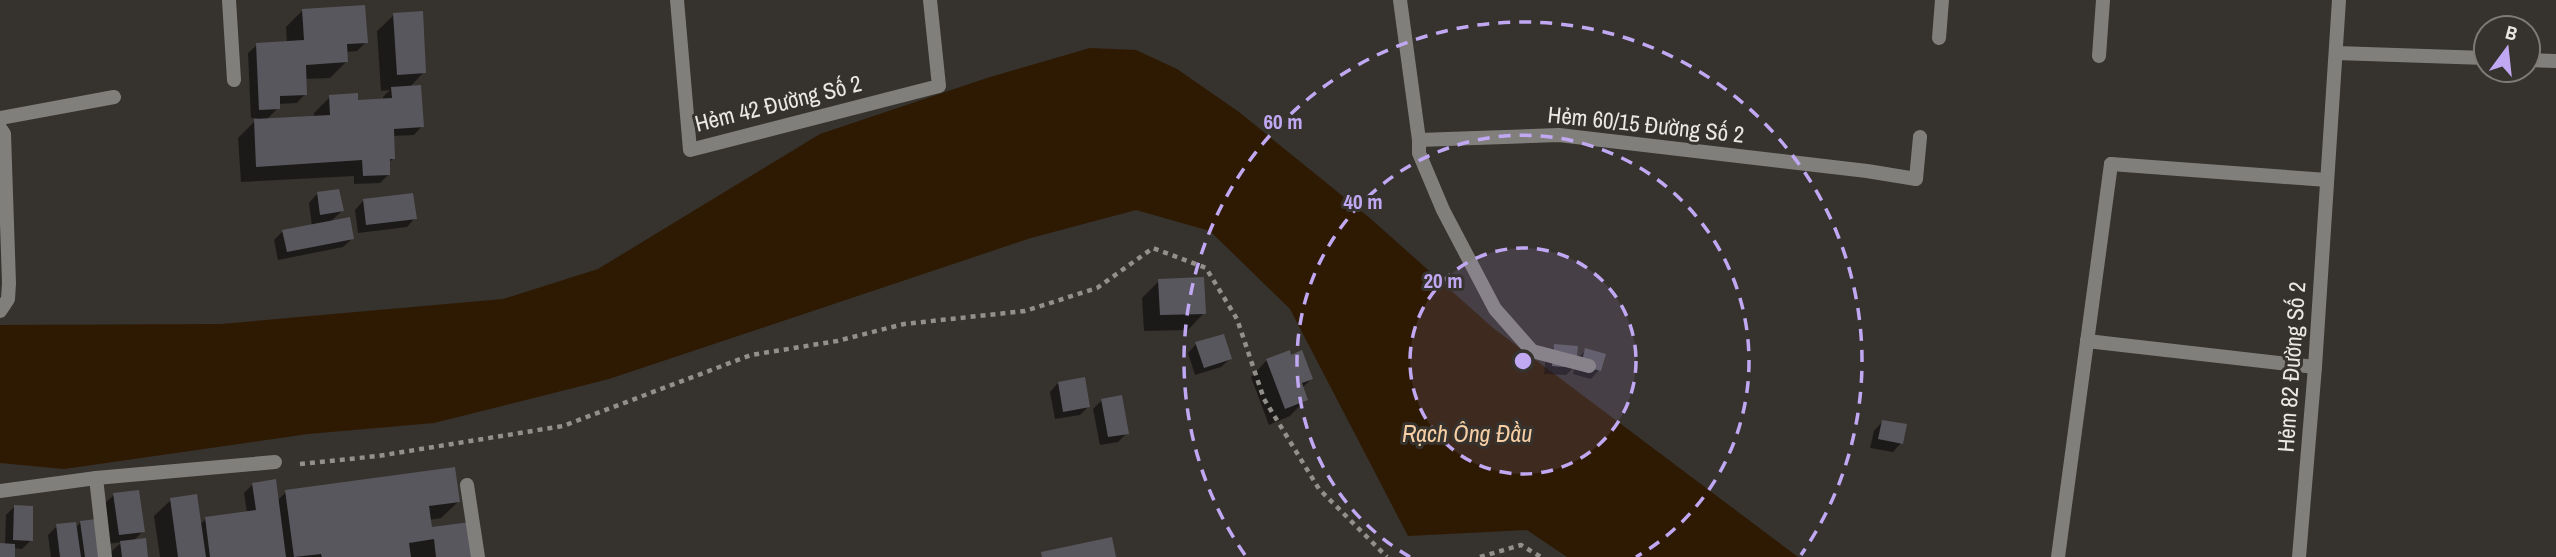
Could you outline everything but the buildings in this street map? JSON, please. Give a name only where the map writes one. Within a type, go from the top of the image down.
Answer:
[{"type":"street","points":[[229,0],[234,80]]},
{"type":"street","name":"Hẻm 42 Đường Số 2","points":[[677,0],[690,150],[939,86],[930,0]]},
{"type":"street","points":[[1401,0],[1419,153],[1443,210],[1495,309],[1532,351],[1589,366]]},
{"type":"street","points":[[1939,37],[1942,0]]},
{"type":"street","points":[[2099,56],[2103,0]]},
{"type":"street","name":"Hẻm 82 Đường Số 2","points":[[2299,557],[2315,367],[2339,0]]},
{"type":"street","points":[[2336,53],[2472,58]]},
{"type":"street","points":[[0,118],[114,97]]},
{"type":"street","points":[[0,128],[4,134],[9,283],[8,299],[0,311]]},
{"type":"street","name":"Hẻm 60/15 Đường Số 2","points":[[1419,140],[1559,135],[1916,179],[1920,136]]},
{"type":"street","points":[[2058,557],[2111,164],[2327,180]]},
{"type":"street","points":[[2087,341],[2315,367]]},
{"type":"street","points":[[0,491],[96,478],[275,462]]},
{"type":"street","points":[[96,478],[105,557]]},
{"type":"street","points":[[467,485],[478,557]]},
{"type":"path","points":[[275,462],[299,464],[378,456],[563,426],[751,355],[837,341],[904,324],[1025,311],[1097,288],[1153,248],[1206,268],[1237,319],[1264,399],[1319,489],[1387,557]]},
{"type":"path","points":[[1480,557],[1521,545],[1541,557]]},
{"type":"water","name":"Rạch Ông Đầu","points":[[1090,48],[1136,50],[1177,69],[1239,112],[1371,219],[1493,328],[1798,557],[1567,557],[1527,530],[1408,536],[1290,309],[1210,231],[1136,210],[1031,238],[609,379],[434,423],[308,434],[64,469],[0,463],[0,325],[221,324],[503,299],[598,269],[820,134],[990,77]]}]
